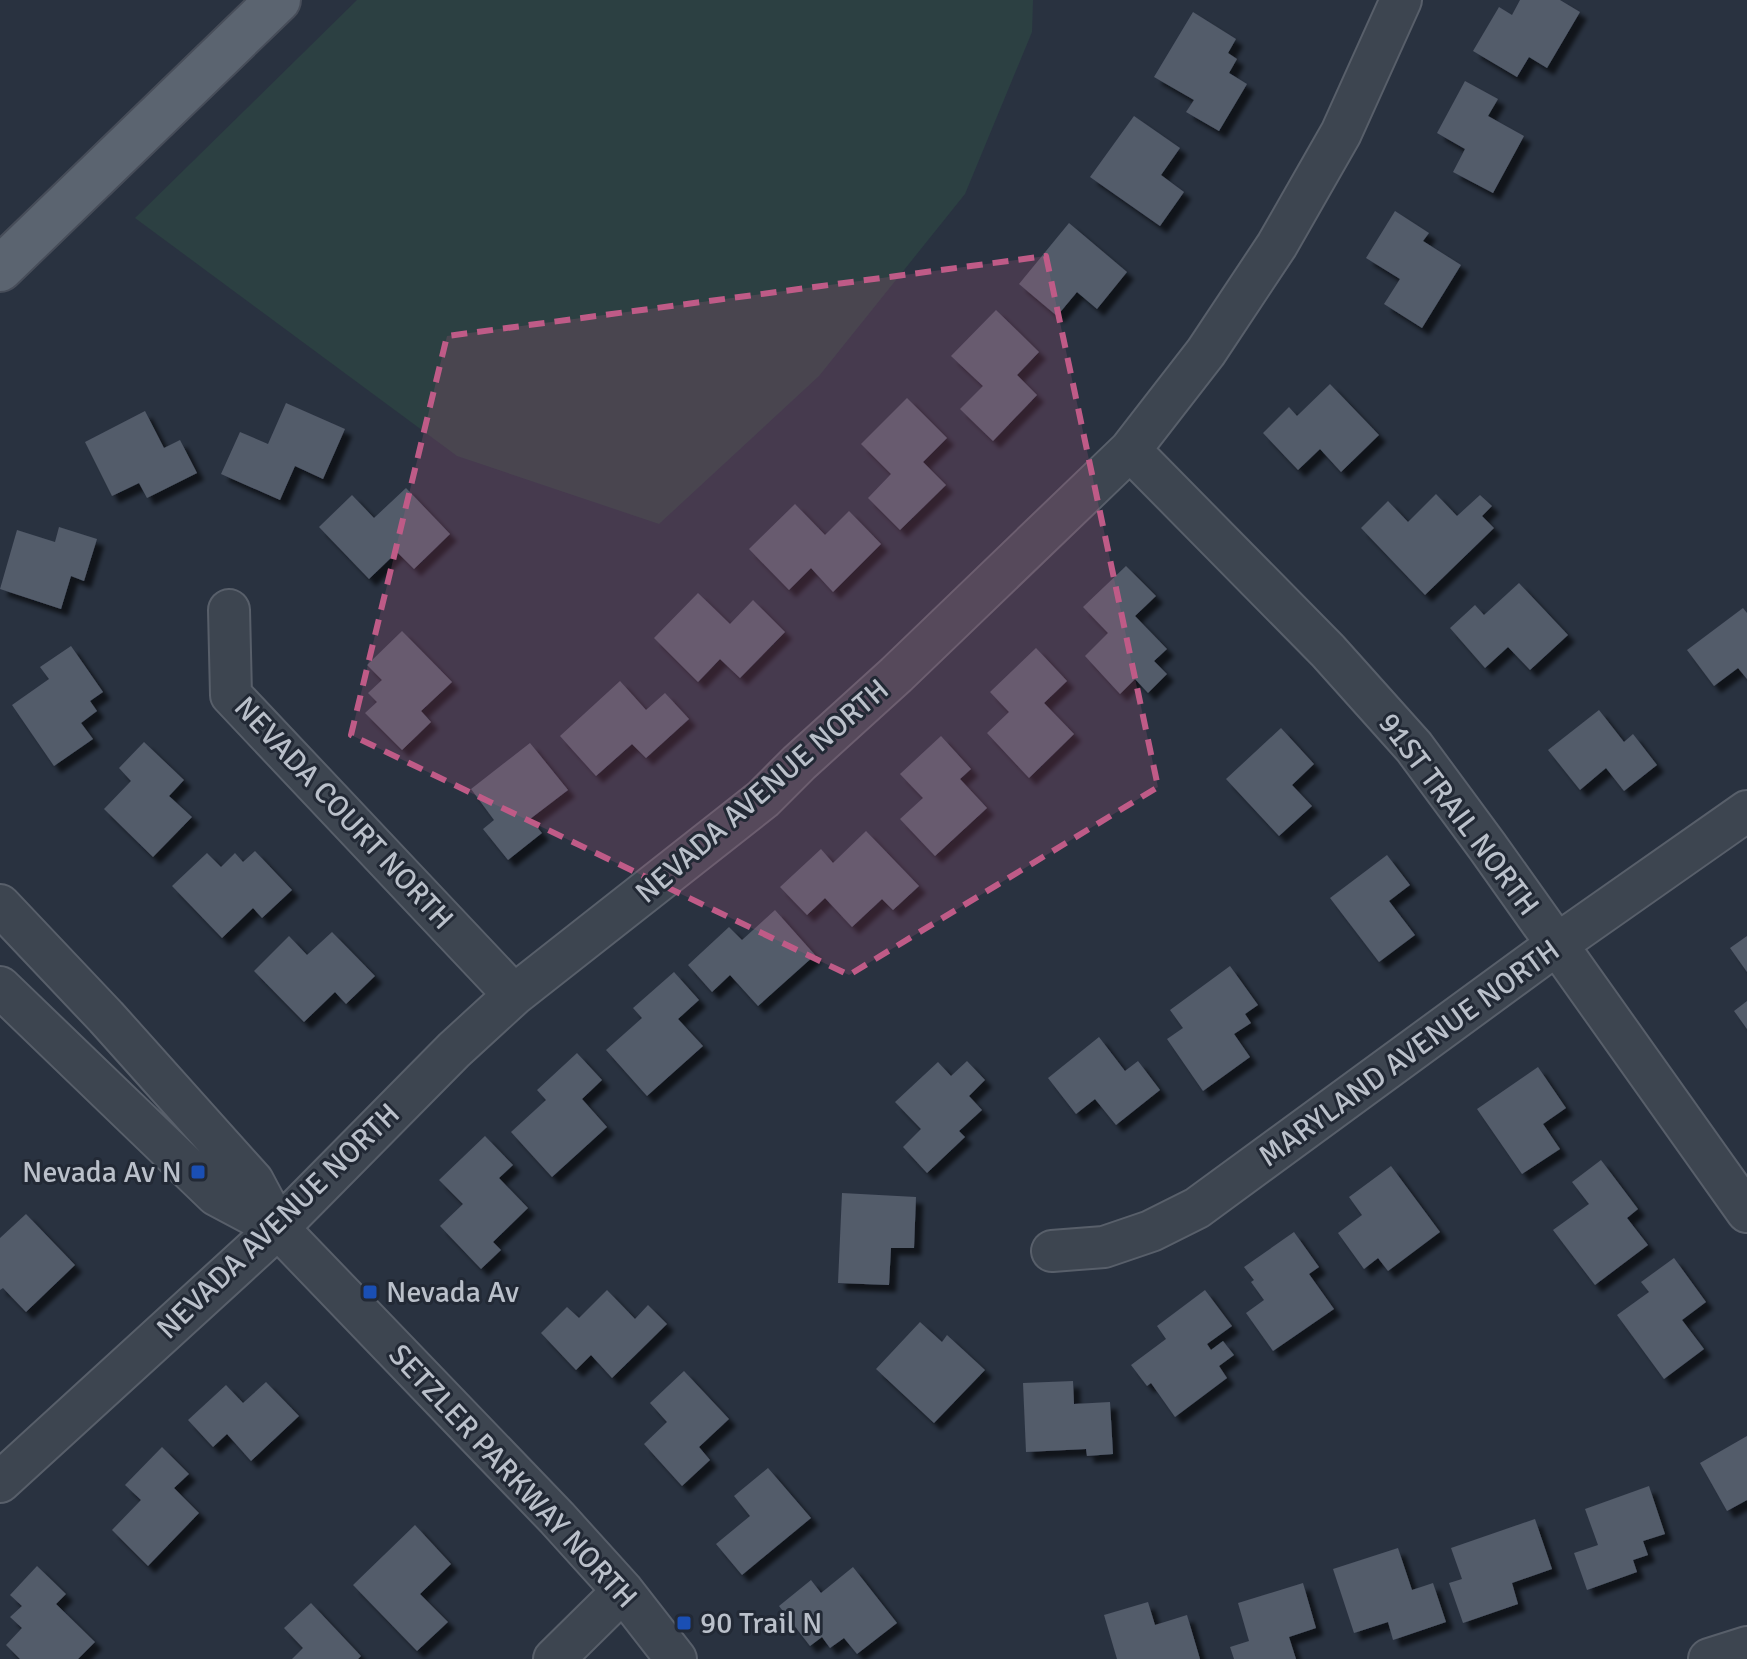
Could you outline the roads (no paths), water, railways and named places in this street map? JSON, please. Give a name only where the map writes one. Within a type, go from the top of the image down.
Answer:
[{"type":"main road","points":[[0,269],[278,0]]},
{"type":"street","name":"NEVADA AVENUE NORTH","points":[[7,1462],[278,1228],[454,1050],[514,995],[763,799],[1130,450],[1206,352],[1277,245],[1341,133],[1401,0]]},
{"type":"street","name":"91ST TRAIL NORTH","points":[[1130,450],[1328,651],[1414,747],[1747,1212]]},
{"type":"street","name":"NEVADA COURT NORTH","points":[[229,610],[231,695],[514,995]]},
{"type":"street","name":"MARYLAND AVENUE NORTH","points":[[1052,1251],[1104,1247],[1151,1231],[1197,1208],[1556,945],[1747,811]]},
{"type":"street","name":"SETZLER PARKWAY NORTH","points":[[0,905],[106,1017],[253,1181],[278,1228],[500,1457],[623,1591],[676,1659]]},
{"type":"street","name":"SETZLER PARKWAY NORTH","points":[[0,987],[216,1195],[278,1228]]},
{"type":"street","points":[[554,1659],[623,1591]]},
{"type":"street","points":[[1709,1659],[1747,1647]]},
{"type":"place","name":"Nevada Av N","points":[[198,1172]]},
{"type":"place","name":"Nevada Av","points":[[370,1292]]},
{"type":"place","name":"90 Trail N","points":[[684,1623]]}]
